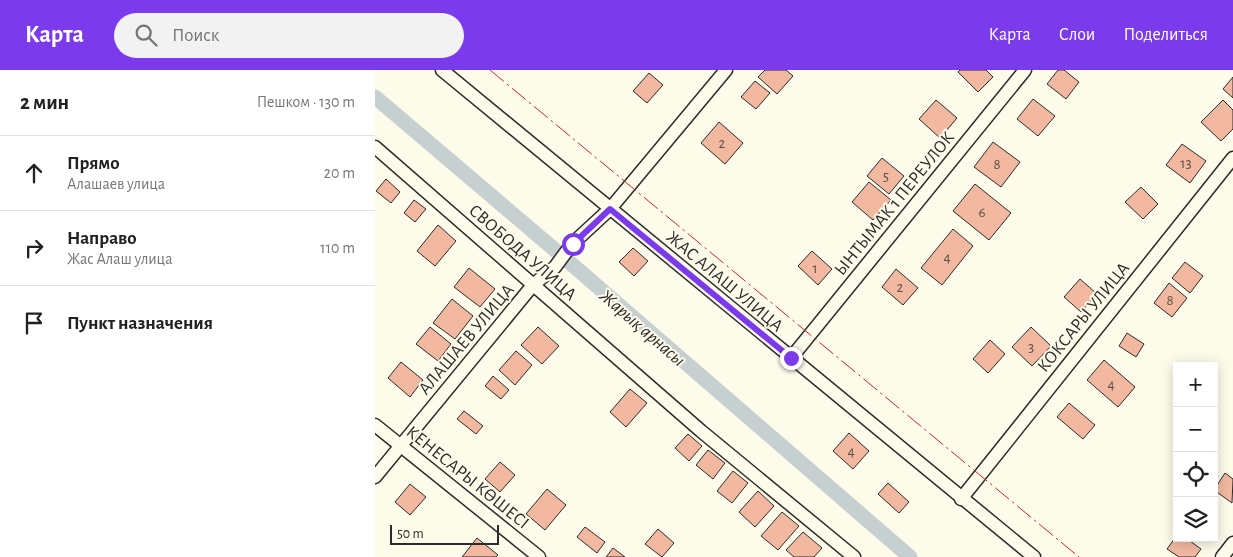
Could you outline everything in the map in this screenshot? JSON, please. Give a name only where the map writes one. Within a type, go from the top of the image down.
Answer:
[{"type":"street","name":"ЖАС АЛАШ УЛИЦА","points":[[442,70],[961,499],[1034,557]]},
{"type":"street","name":"АЛАШАЕВ УЛИЦА","points":[[375,477],[533,285],[555,267],[573,244],[610,209],[726,70]]},
{"type":"street","name":"ЫНТЫМАК 1 ПЕРЕУЛОК","points":[[791,358],[1025,70]]},
{"type":"street","name":"СВОБОДА УЛИЦА","points":[[375,146],[701,431],[854,557]]},
{"type":"street","name":"КОКСАРЫ УЛИЦА","points":[[961,499],[1233,158]]},
{"type":"street","name":"КЕНЕСАРЫ КӨШЕСІ","points":[[375,425],[539,557]]},
{"type":"street","points":[[1222,557],[1233,543]]},
{"type":"building","points":[[765,70],[786,70],[793,76],[777,94],[758,77]]},
{"type":"building","points":[[960,70],[986,70],[993,77],[978,92],[958,72]]},
{"type":"building","points":[[1058,70],[1064,70],[1079,82],[1066,99],[1047,84]]},
{"type":"building","points":[[649,73],[663,85],[647,103],[633,91]]},
{"type":"building","points":[[1233,77],[1233,98],[1223,89]]},
{"type":"building","points":[[755,81],[770,93],[756,109],[741,97]]},
{"type":"building","points":[[1033,99],[1055,116],[1038,136],[1017,119]]},
{"type":"building","points":[[936,100],[957,118],[940,138],[919,119]]},
{"type":"building","points":[[1223,100],[1233,110],[1233,129],[1221,141],[1201,122]]},
{"type":"building","points":[[719,122],[743,143],[725,164],[701,143]]},
{"type":"building","points":[[993,142],[1020,162],[1001,187],[974,167]]},
{"type":"building","points":[[1182,144],[1206,161],[1190,183],[1166,165]]},
{"type":"building","points":[[882,158],[904,176],[889,194],[867,176]]},
{"type":"building","points":[[386,179],[400,192],[391,203],[376,191]]},
{"type":"building","points":[[869,182],[891,200],[873,220],[852,202]]},
{"type":"building","points":[[975,184],[1011,213],[989,240],[953,211]]},
{"type":"building","points":[[1141,187],[1158,204],[1143,219],[1125,202]]},
{"type":"building","points":[[414,200],[426,209],[415,222],[404,213]]},
{"type":"building","points":[[438,225],[456,241],[435,266],[417,251]]},
{"type":"building","points":[[953,229],[973,246],[942,285],[921,268]]},
{"type":"building","points":[[633,248],[648,261],[634,276],[619,262]]},
{"type":"building","points":[[812,251],[832,269],[818,285],[798,266]]},
{"type":"building","points":[[1185,262],[1203,276],[1190,293],[1172,278]]},
{"type":"building","points":[[469,268],[495,289],[480,307],[454,287]]},
{"type":"building","points":[[896,269],[918,288],[903,305],[882,287]]},
{"type":"building","points":[[1080,279],[1097,294],[1081,312],[1064,297]]},
{"type":"building","points":[[1169,283],[1187,298],[1172,317],[1154,303]]},
{"type":"building","points":[[452,299],[473,316],[455,339],[433,323]]},
{"type":"building","points":[[430,327],[451,344],[438,361],[416,344]]},
{"type":"building","points":[[538,327],[559,346],[542,364],[521,345]]},
{"type":"building","points":[[1031,327],[1051,346],[1032,366],[1012,347]]},
{"type":"building","points":[[1127,333],[1144,344],[1136,357],[1119,346]]},
{"type":"building","points":[[990,340],[1005,354],[988,373],[973,359]]},
{"type":"building","points":[[516,351],[532,365],[515,385],[499,370]]},
{"type":"building","points":[[1104,360],[1135,387],[1118,407],[1087,380]]},
{"type":"building","points":[[401,362],[423,380],[410,397],[388,378]]},
{"type":"building","points":[[493,376],[509,390],[501,399],[485,386]]},
{"type":"building","points":[[630,389],[647,403],[626,427],[610,412]]},
{"type":"building","points":[[1069,403],[1095,425],[1083,439],[1057,417]]},
{"type":"building","points":[[464,411],[483,426],[476,434],[457,419]]},
{"type":"building","points":[[849,433],[869,451],[853,469],[833,451]]},
{"type":"building","points":[[688,434],[702,446],[689,461],[675,448]]},
{"type":"building","points":[[708,450],[725,463],[713,479],[696,465]]},
{"type":"building","points":[[500,462],[515,475],[500,492],[485,479]]},
{"type":"building","points":[[733,471],[748,483],[732,503],[717,491]]},
{"type":"building","points":[[1225,473],[1233,479],[1232,503],[1218,493],[1218,484]]},
{"type":"building","points":[[888,483],[909,502],[899,513],[878,494]]},
{"type":"building","points":[[410,484],[426,497],[410,515],[395,502]]},
{"type":"building","points":[[547,489],[566,505],[545,530],[526,514]]},
{"type":"building","points":[[758,491],[774,506],[755,527],[739,512]]},
{"type":"building","points":[[782,512],[799,526],[778,550],[761,536]]},
{"type":"building","points":[[585,527],[605,542],[597,553],[577,537]]},
{"type":"building","points":[[658,529],[674,543],[662,557],[645,544]]},
{"type":"building","points":[[803,532],[822,548],[814,557],[794,557],[786,550]]},
{"type":"building","points":[[477,538],[498,555],[496,557],[462,557]]},
{"type":"building","points":[[1173,541],[1191,542],[1201,549],[1195,557],[1179,557],[1167,549]]},
{"type":"building","points":[[613,548],[625,557],[606,557]]},
{"type":"waterway","name":"Жарық арнасы","points":[[375,97],[910,557]]},
{"type":"power","points":[[490,70],[1079,557]]},
{"type":"route","points":[[573,244],[610,209],[791,358]]}]
